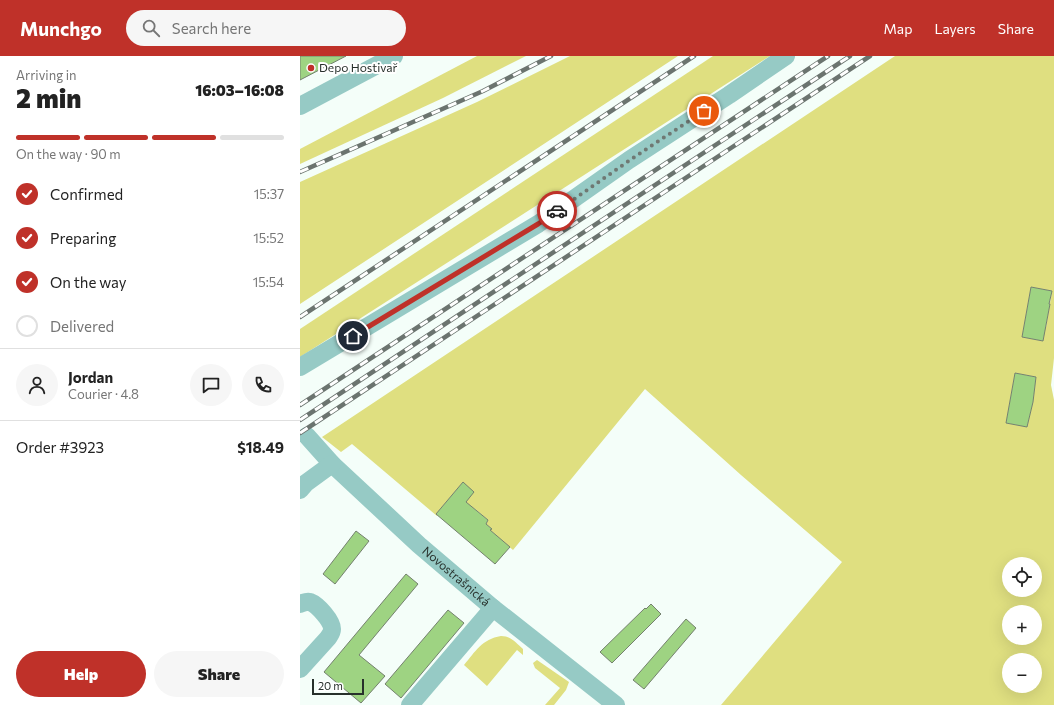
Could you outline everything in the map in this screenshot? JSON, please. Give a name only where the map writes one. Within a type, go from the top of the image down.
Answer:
[{"type":"street","points":[[300,106],[394,56]]},
{"type":"street","points":[[300,367],[538,224],[630,160],[786,56]]},
{"type":"street","name":"Novostrašnická","points":[[307,436],[332,464],[419,545],[493,608],[616,705]]},
{"type":"street","points":[[300,490],[332,464]]},
{"type":"street","points":[[300,604],[310,602],[316,606],[326,616],[332,628],[331,634],[328,638],[300,669]]},
{"type":"street","points":[[410,705],[493,608]]},
{"type":"shaded area","points":[[477,56],[526,56],[443,98],[300,164],[300,149]]},
{"type":"shaded area","points":[[570,56],[678,56],[300,304],[300,182],[477,102]]},
{"type":"shaded area","points":[[713,56],[770,56],[300,357],[300,329]]},
{"type":"shaded area","points":[[895,56],[1054,56],[1054,358],[1051,385],[1054,400],[1054,705],[721,705],[842,562],[741,475],[645,389],[513,550],[490,530],[491,528],[486,524],[488,520],[475,509],[463,505],[463,482],[438,512],[437,516],[352,444],[341,452],[322,437]],"holes":[[[1031,287],[1052,291],[1043,341],[1022,337]],[[1015,373],[1036,377],[1033,402],[1027,427],[1006,423]]]},
{"type":"shaded area","points":[[501,636],[508,637],[516,642],[523,649],[523,655],[517,650],[487,686],[464,665],[484,643]]},
{"type":"shaded area","points":[[537,660],[569,682],[566,690],[554,705],[545,705],[560,688],[535,668],[533,663]]},
{"type":"building","name":"Depo Hostivař","points":[[300,56],[346,56],[300,80]]},
{"type":"building","points":[[1031,287],[1052,291],[1043,341],[1022,337]]},
{"type":"building","points":[[1015,373],[1036,377],[1033,402],[1027,427],[1006,423]]},
{"type":"building","points":[[463,482],[474,492],[466,502],[488,520],[486,524],[492,529],[490,530],[510,547],[495,564],[436,514]]},
{"type":"building","points":[[356,531],[369,541],[335,584],[323,574]]},
{"type":"building","points":[[406,574],[418,584],[359,655],[385,676],[361,703],[324,672]]},
{"type":"building","points":[[651,604],[661,614],[612,663],[600,652]]},
{"type":"building","points":[[448,610],[464,623],[401,698],[385,684]]},
{"type":"building","points":[[686,619],[696,628],[644,689],[633,680]]},
{"type":"railway","points":[[300,172],[483,91],[551,56]]},
{"type":"railway","points":[[300,317],[694,56]]},
{"type":"railway","points":[[300,405],[828,56]]},
{"type":"railway","points":[[300,420],[850,56]]},
{"type":"railway","points":[[300,433],[870,56]]},
{"type":"way so far","points":[[557,211],[704,111]]},
{"type":"place","name":"Depo Hostivař","points":[[311,68]]},
{"type":"route","points":[[353,336],[557,211]]}]
